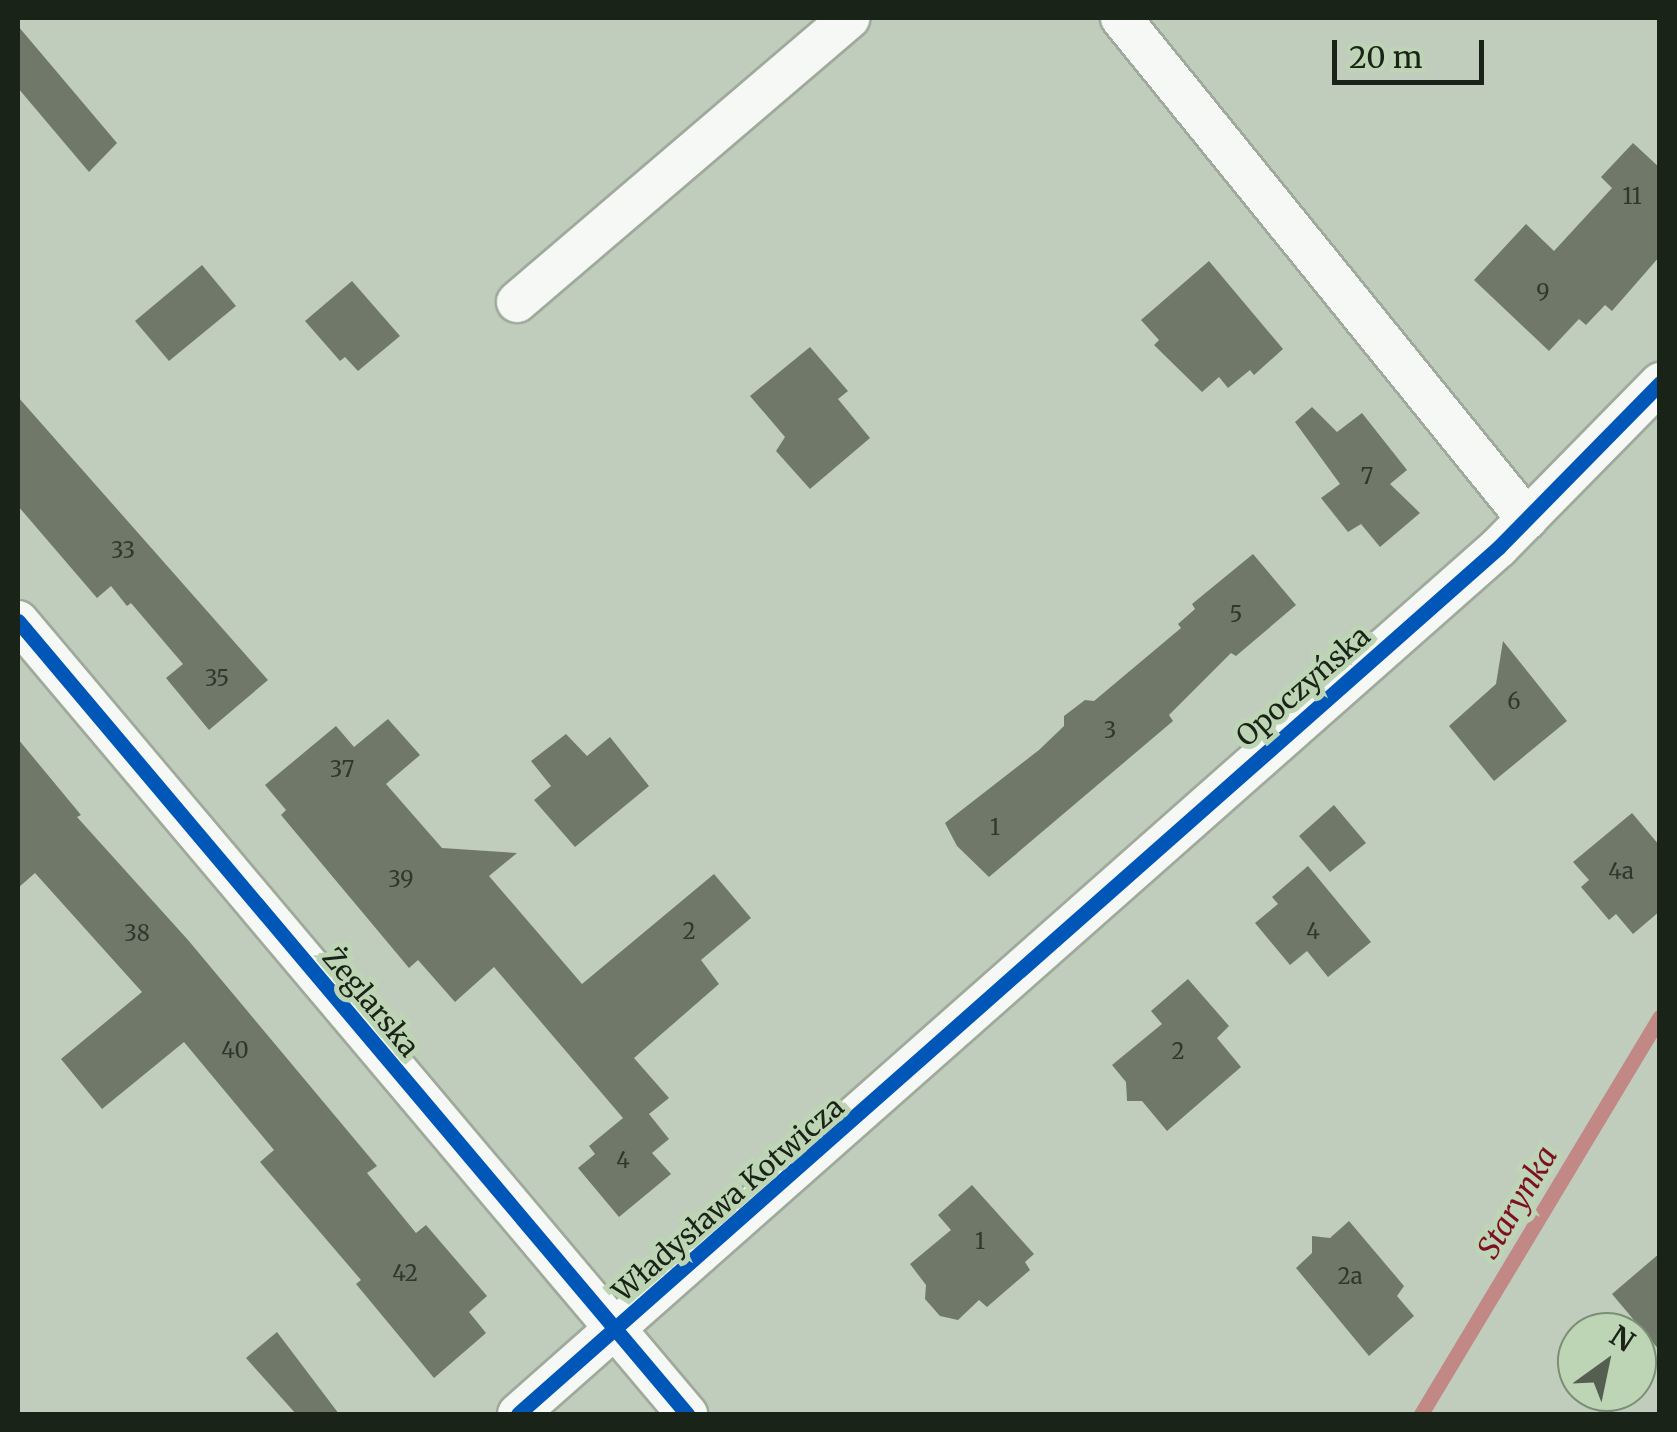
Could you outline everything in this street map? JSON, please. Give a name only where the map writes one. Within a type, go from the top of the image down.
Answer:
[{"type":"street","points":[[517,302],[849,18]]},
{"type":"street","points":[[1121,18],[1527,519]]},
{"type":"street","name":"Opoczyńska","points":[[970,1019],[1527,519],[1660,383]]},
{"type":"street","name":"Żeglarska","points":[[18,620],[687,1414]]},
{"type":"street","name":"Władysława Kotwicza","points":[[518,1414],[970,1019]]},
{"type":"building","points":[[18,26],[117,143],[89,172],[18,88]]},
{"type":"building","points":[[1633,143],[1660,168],[1660,256],[1612,311],[1605,305],[1586,325],[1579,319],[1549,351],[1474,280],[1526,224],[1554,251],[1612,188],[1601,177]]},
{"type":"building","points":[[1209,261],[1283,349],[1254,375],[1250,370],[1228,388],[1219,377],[1202,392],[1154,345],[1159,340],[1141,320]]},
{"type":"building","points":[[202,265],[236,306],[169,361],[135,321]]},
{"type":"building","points":[[352,281],[400,336],[358,371],[345,357],[340,361],[305,321]]},
{"type":"building","points":[[810,347],[848,391],[838,399],[870,438],[810,489],[776,451],[785,437],[750,396]]},
{"type":"building","points":[[18,397],[268,680],[209,730],[166,678],[183,664],[131,603],[127,606],[111,586],[97,598],[18,506]]},
{"type":"building","points":[[1312,407],[1337,432],[1362,413],[1407,470],[1390,484],[1420,513],[1380,547],[1361,524],[1348,532],[1321,498],[1340,484],[1295,422]]},
{"type":"building","points":[[1253,554],[1296,605],[1236,656],[1231,653],[1169,715],[1173,721],[989,877],[957,846],[945,823],[1039,750],[1064,726],[1064,716],[1085,700],[1094,701],[1181,628],[1178,624],[1195,609],[1192,604]]},
{"type":"building","points":[[1503,641],[1567,721],[1494,781],[1449,726],[1496,684]]},
{"type":"building","points":[[388,719],[420,755],[386,784],[442,848],[517,853],[489,876],[582,984],[714,874],[751,918],[701,960],[719,984],[634,1058],[669,1098],[649,1114],[669,1139],[652,1153],[671,1174],[619,1217],[578,1168],[595,1154],[589,1146],[623,1118],[494,967],[455,1002],[418,960],[409,968],[281,815],[286,810],[265,785],[336,726],[354,747]]},
{"type":"building","points":[[566,734],[587,756],[610,737],[649,786],[575,847],[534,800],[551,786],[531,761]]},
{"type":"building","points":[[18,739],[81,815],[77,817],[188,940],[377,1166],[367,1173],[416,1233],[426,1225],[487,1296],[469,1312],[486,1333],[434,1378],[356,1284],[361,1280],[260,1162],[274,1150],[184,1042],[102,1109],[61,1059],[142,992],[35,873],[18,888]]},
{"type":"building","points":[[1334,805],[1366,843],[1330,872],[1299,836]]},
{"type":"building","points":[[1632,813],[1660,846],[1660,911],[1633,934],[1616,914],[1609,920],[1581,887],[1589,880],[1573,862]]},
{"type":"building","points":[[1308,866],[1371,942],[1328,977],[1307,951],[1290,965],[1255,923],[1278,904],[1272,897]]},
{"type":"building","points":[[1188,979],[1229,1026],[1217,1038],[1241,1067],[1167,1131],[1142,1101],[1127,1101],[1126,1082],[1112,1065],[1162,1024],[1151,1011]]},
{"type":"building","points":[[972,1185],[1034,1254],[1025,1262],[1030,1270],[987,1307],[979,1300],[958,1320],[940,1316],[925,1299],[926,1285],[910,1264],[951,1230],[938,1215]]},
{"type":"building","points":[[1349,1221],[1404,1286],[1397,1296],[1414,1316],[1369,1356],[1296,1268],[1312,1253],[1312,1236],[1330,1238]]},
{"type":"building","points":[[1660,1253],[1660,1351],[1657,1312],[1627,1312],[1612,1294]]},
{"type":"building","points":[[277,1332],[339,1414],[296,1414],[246,1358]]},
{"type":"waterway","name":"Starynka","points":[[1421,1414],[1660,1017]]},
{"type":"cycle path","points":[[518,1414],[1499,547],[1660,383]]},
{"type":"cycle path","points":[[18,621],[687,1414]]}]
